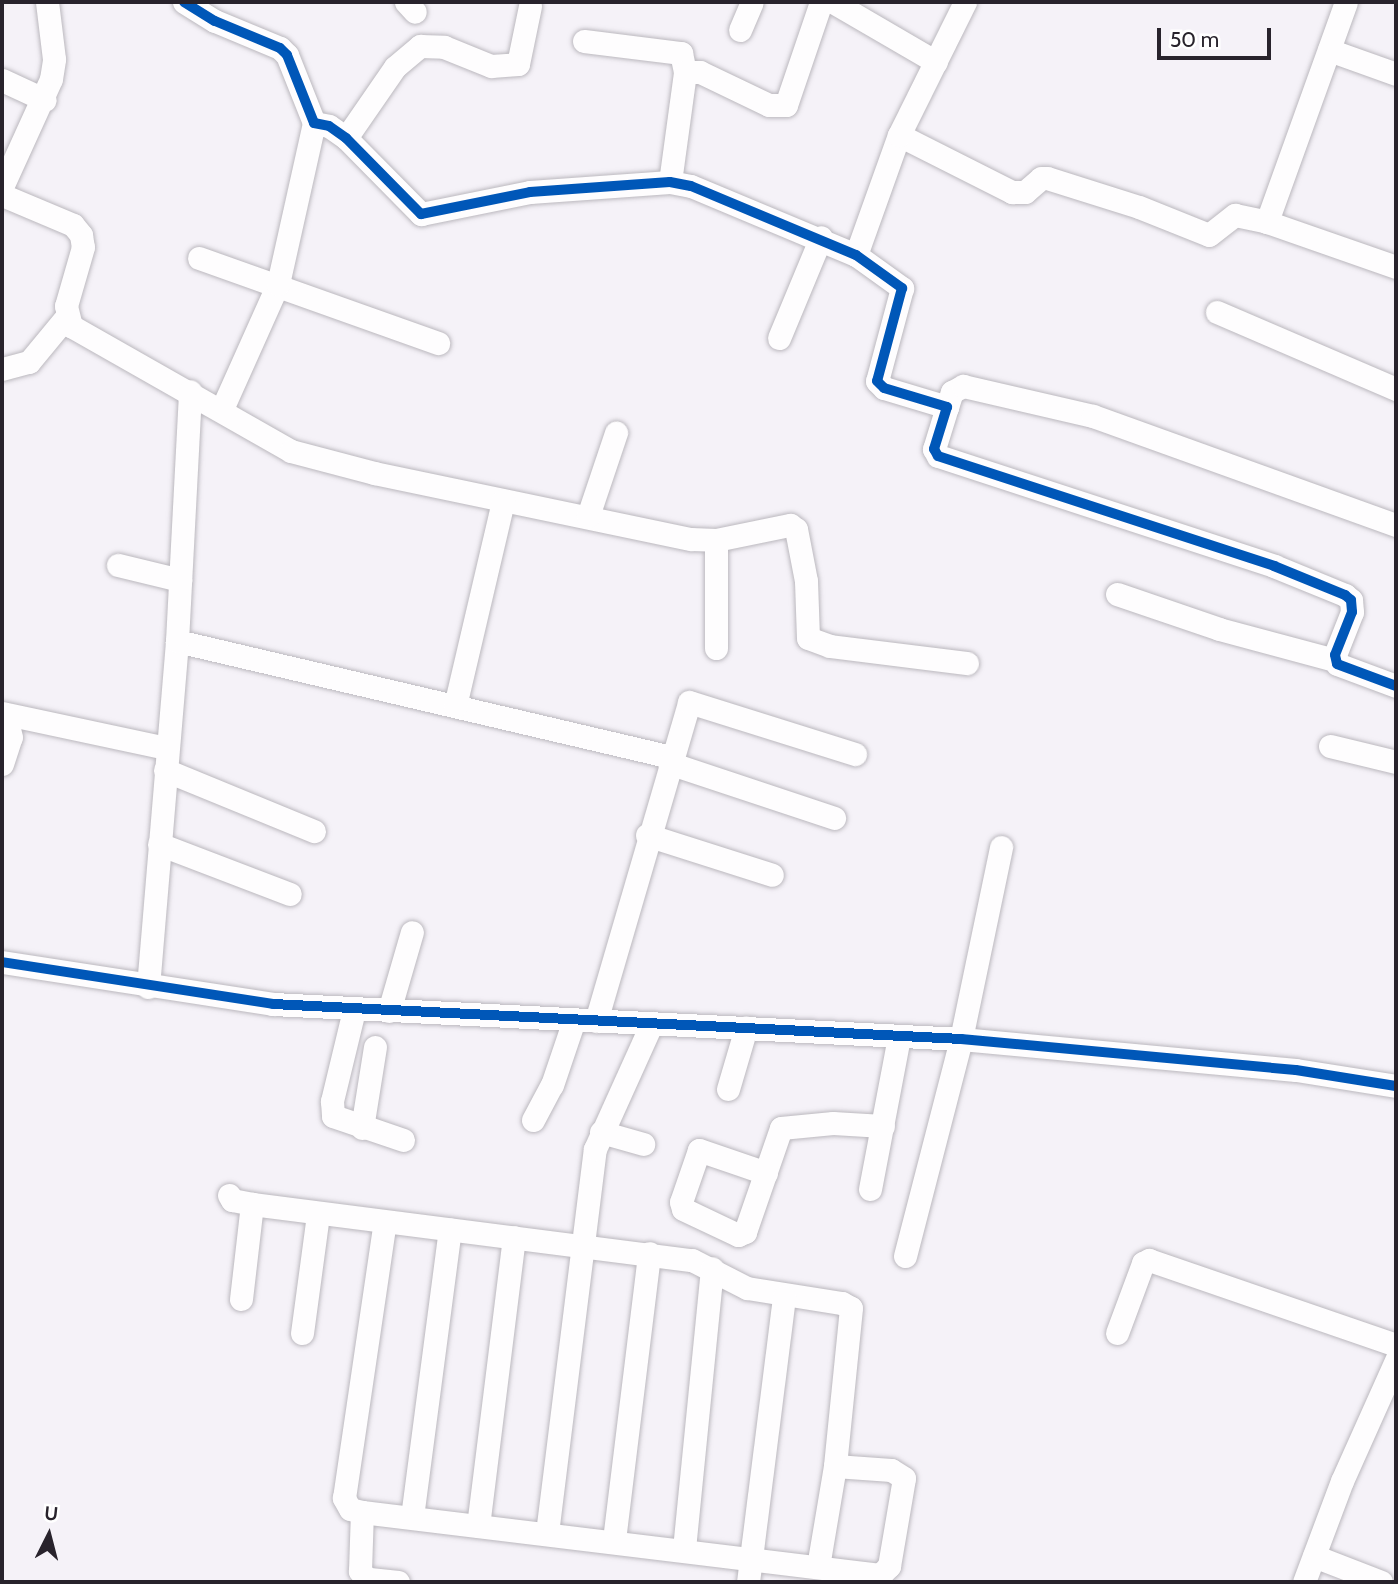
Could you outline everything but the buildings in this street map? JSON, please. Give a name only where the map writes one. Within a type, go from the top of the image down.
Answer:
[{"type":"street","points":[[2,187],[44,100],[54,59],[47,2]]},
{"type":"street","points":[[184,2],[215,21],[280,48],[314,123],[278,284],[222,409]]},
{"type":"street","points":[[740,30],[752,2]]},
{"type":"street","points":[[685,72],[700,72],[769,105],[786,105],[821,2]]},
{"type":"street","points":[[833,2],[936,62]]},
{"type":"street","points":[[856,255],[899,135],[965,2]]},
{"type":"street","points":[[1267,222],[1346,2]]},
{"type":"street","points":[[346,138],[395,67],[420,46],[444,47],[491,65],[517,64],[530,6]]},
{"type":"street","points":[[584,41],[681,53],[685,72],[670,182]]},
{"type":"street","points":[[1329,50],[1396,74]]},
{"type":"street","points":[[2,80],[44,100]]},
{"type":"street","points":[[314,123],[329,126],[346,138],[411,207],[430,215],[530,192],[670,182],[691,186],[821,237],[856,255],[902,288],[877,381],[884,388],[947,408]]},
{"type":"street","points":[[899,135],[1012,192],[1025,192],[1047,178],[1139,206],[1209,235],[1235,215],[1267,222],[1396,267]]},
{"type":"street","points":[[2,195],[73,225],[81,235],[66,316],[29,362],[2,369]]},
{"type":"street","points":[[779,338],[821,237]]},
{"type":"street","points":[[199,258],[438,343]]},
{"type":"street","points":[[1217,312],[1396,389]]},
{"type":"street","points":[[66,316],[71,326],[89,338],[190,391],[291,450],[315,459],[503,501],[716,540],[790,525],[796,529],[806,581],[805,632],[815,643],[967,663]]},
{"type":"street","points":[[1335,660],[1352,612],[1351,600],[1345,595],[1274,566],[939,456],[934,450],[952,392],[963,386],[1093,416],[1396,525]]},
{"type":"street","points":[[148,987],[177,642],[190,391]]},
{"type":"street","points":[[588,516],[616,433]]},
{"type":"street","points":[[455,706],[503,501]]},
{"type":"street","points":[[716,540],[716,648]]},
{"type":"street","points":[[118,565],[180,580]]},
{"type":"street","points":[[1117,594],[1219,629],[1335,660],[1340,666],[1396,686]]},
{"type":"street","points":[[177,642],[455,706],[670,760],[834,818]]},
{"type":"street","points":[[533,1120],[585,1021],[689,702],[855,754]]},
{"type":"street","points":[[4,715],[166,759],[314,831]]},
{"type":"street","points":[[2,764],[11,737],[4,715]]},
{"type":"street","points":[[1330,746],[1396,762]]},
{"type":"street","points":[[647,835],[772,875]]},
{"type":"street","points":[[159,844],[290,894]]},
{"type":"street","points":[[905,1256],[961,1039],[1001,847]]},
{"type":"street","points":[[389,1011],[412,932]]},
{"type":"street","points":[[2,962],[216,999],[354,1010],[961,1039],[1296,1069],[1396,1086]]},
{"type":"street","points":[[354,1010],[332,1101],[332,1116],[403,1140]]},
{"type":"street","points":[[547,1533],[595,1149],[652,1023]]},
{"type":"street","points":[[728,1089],[746,1028]]},
{"type":"street","points":[[870,1189],[899,1037]]},
{"type":"street","points":[[362,1128],[375,1047]]},
{"type":"street","points":[[765,1173],[781,1128],[788,1124],[883,1126]]},
{"type":"street","points":[[601,1132],[643,1144]]},
{"type":"street","points":[[229,1195],[232,1200],[252,1205],[450,1230],[584,1243],[692,1259],[747,1288],[784,1297],[842,1303],[851,1308],[835,1466],[818,1567]]},
{"type":"street","points":[[241,1298],[252,1205]]},
{"type":"street","points":[[302,1333],[318,1214]]},
{"type":"street","points":[[386,1222],[344,1498],[350,1509],[880,1575],[889,1566],[904,1478],[891,1470],[835,1466]]},
{"type":"street","points":[[412,1517],[450,1230]]},
{"type":"street","points":[[478,1526],[514,1237]]},
{"type":"street","points":[[614,1540],[649,1253]]},
{"type":"street","points":[[1117,1333],[1143,1263],[1149,1260],[1396,1345]]},
{"type":"street","points":[[684,1549],[712,1268]]},
{"type":"street","points":[[748,1582],[784,1297]]},
{"type":"street","points":[[1304,1582],[1342,1481],[1395,1368]]},
{"type":"street","points":[[362,1512],[360,1572],[367,1578],[398,1582]]},
{"type":"street","points":[[1314,1556],[1381,1582]]},
{"type":"cycle path","points":[[184,2],[215,21],[280,48],[287,55],[314,123],[329,126],[346,138],[421,214],[530,192],[670,182],[691,186],[856,255],[902,288],[877,381],[884,388],[947,407],[934,449],[938,456],[1274,566],[1345,595],[1351,600],[1352,612],[1335,655],[1337,664],[1396,686]]},
{"type":"cycle path","points":[[2,962],[273,1004],[961,1039],[1296,1070],[1396,1086]]}]
